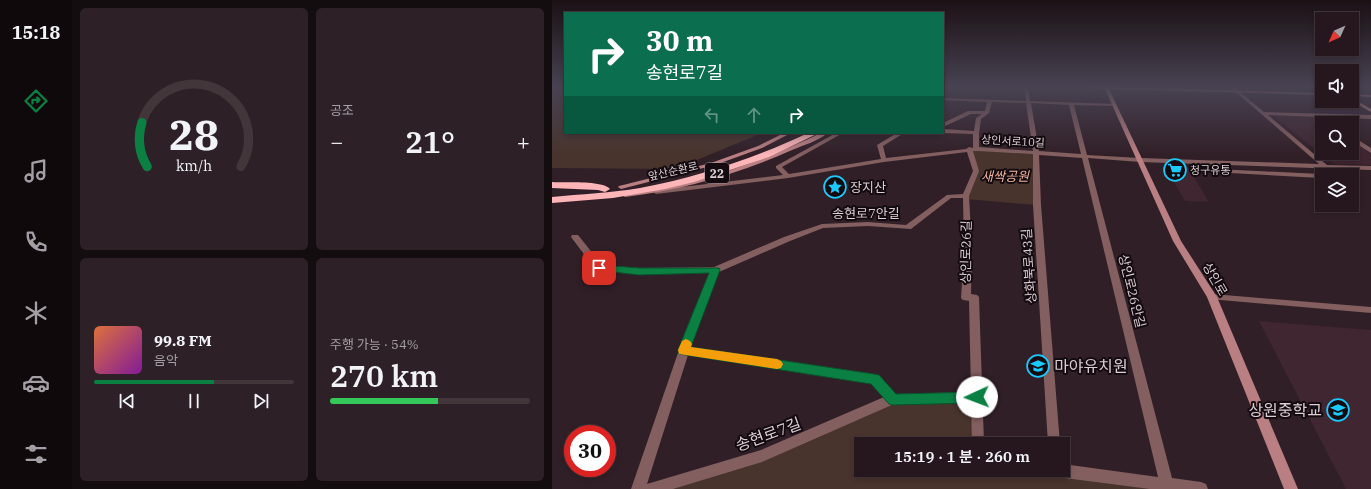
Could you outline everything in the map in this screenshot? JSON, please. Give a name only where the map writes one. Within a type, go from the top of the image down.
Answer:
[{"type":"highway","name":"앞산순환로","points":[[552,200],[590,197],[621,187],[694,173],[754,153],[795,134]]},
{"type":"highway","name":"앞산순환로","points":[[552,195],[609,192],[667,186],[717,173],[762,157],[813,134]]},
{"type":"highway","points":[[552,185],[599,187],[609,192]]},
{"type":"highway","points":[[552,203],[574,201],[590,197]]},
{"type":"street","name":"상인로26길","points":[[978,437],[974,297],[966,298],[968,250],[966,196],[976,171],[972,149],[979,118],[987,113],[989,110]]},
{"type":"street","name":"상화북로43길","points":[[1029,110],[1036,152],[1037,205],[1054,437]]},
{"type":"street","name":"상인로26안길","points":[[1073,110],[1167,484]]},
{"type":"street","name":"상인로","points":[[1116,110],[1177,241],[1212,297],[1291,489]]},
{"type":"street","points":[[1258,110],[1326,167]]},
{"type":"street","points":[[944,125],[970,112],[987,113]]},
{"type":"street","points":[[1262,113],[1371,116]]},
{"type":"street","points":[[944,132],[976,133]]},
{"type":"street","points":[[621,187],[713,164],[760,147],[786,134]]},
{"type":"street","points":[[609,192],[656,192],[743,169],[776,157],[823,134]]},
{"type":"street","points":[[788,176],[778,167],[838,134]]},
{"type":"street","points":[[884,160],[880,145],[899,134]]},
{"type":"street","points":[[1359,143],[1371,151]]},
{"type":"street","name":"상인서로10길","points":[[656,192],[788,176],[884,160],[972,149],[1140,160],[1371,168]]},
{"type":"street","points":[[1195,170],[1315,176]]},
{"type":"street","name":"송현로7안길","points":[[575,237],[599,268],[639,271],[715,270],[787,239],[822,226],[868,224],[908,227],[949,196],[966,196]]},
{"type":"street","points":[[638,489],[684,350],[715,270]]},
{"type":"street","points":[[1212,297],[1371,310]]},
{"type":"street","points":[[684,350],[874,379],[893,400]]},
{"type":"street","name":"송현로7길","points":[[650,489],[762,456],[893,400],[977,397]]},
{"type":"street","points":[[1070,472],[1201,489]]},
{"type":"shaded area","points":[[1272,115],[1318,116],[1315,116],[1315,149]]},
{"type":"shaded area","points":[[1359,145],[1371,154],[1371,165],[1334,164],[1329,160],[1359,160]]},
{"type":"shaded area","points":[[1164,165],[1187,166],[1209,202],[1185,201]]},
{"type":"shaded area","name":"상원중학교","points":[[1259,321],[1371,330],[1371,489],[1346,489]]},
{"type":"green space","points":[[552,110],[564,110],[564,134],[760,134],[675,169],[552,168]]},
{"type":"green space","name":"새싹공원","points":[[969,149],[1036,152],[1037,205],[966,199],[976,171]]},
{"type":"green space","points":[[977,397],[978,437],[854,437],[854,477],[1070,477],[1070,472],[1201,489],[649,489],[762,456],[893,399]]},
{"type":"slow traffic","points":[[686,344],[684,350],[777,364]]},
{"type":"place","name":"청구유통","points":[[1175,170]]},
{"type":"place","name":"장지산","points":[[835,187]]},
{"type":"place","name":"마야유치원","points":[[1038,366]]},
{"type":"place","name":"상원중학교","points":[[1338,410]]},
{"type":"route","points":[[599,268],[639,271],[715,270],[684,350],[874,379],[893,400],[977,397]]}]
